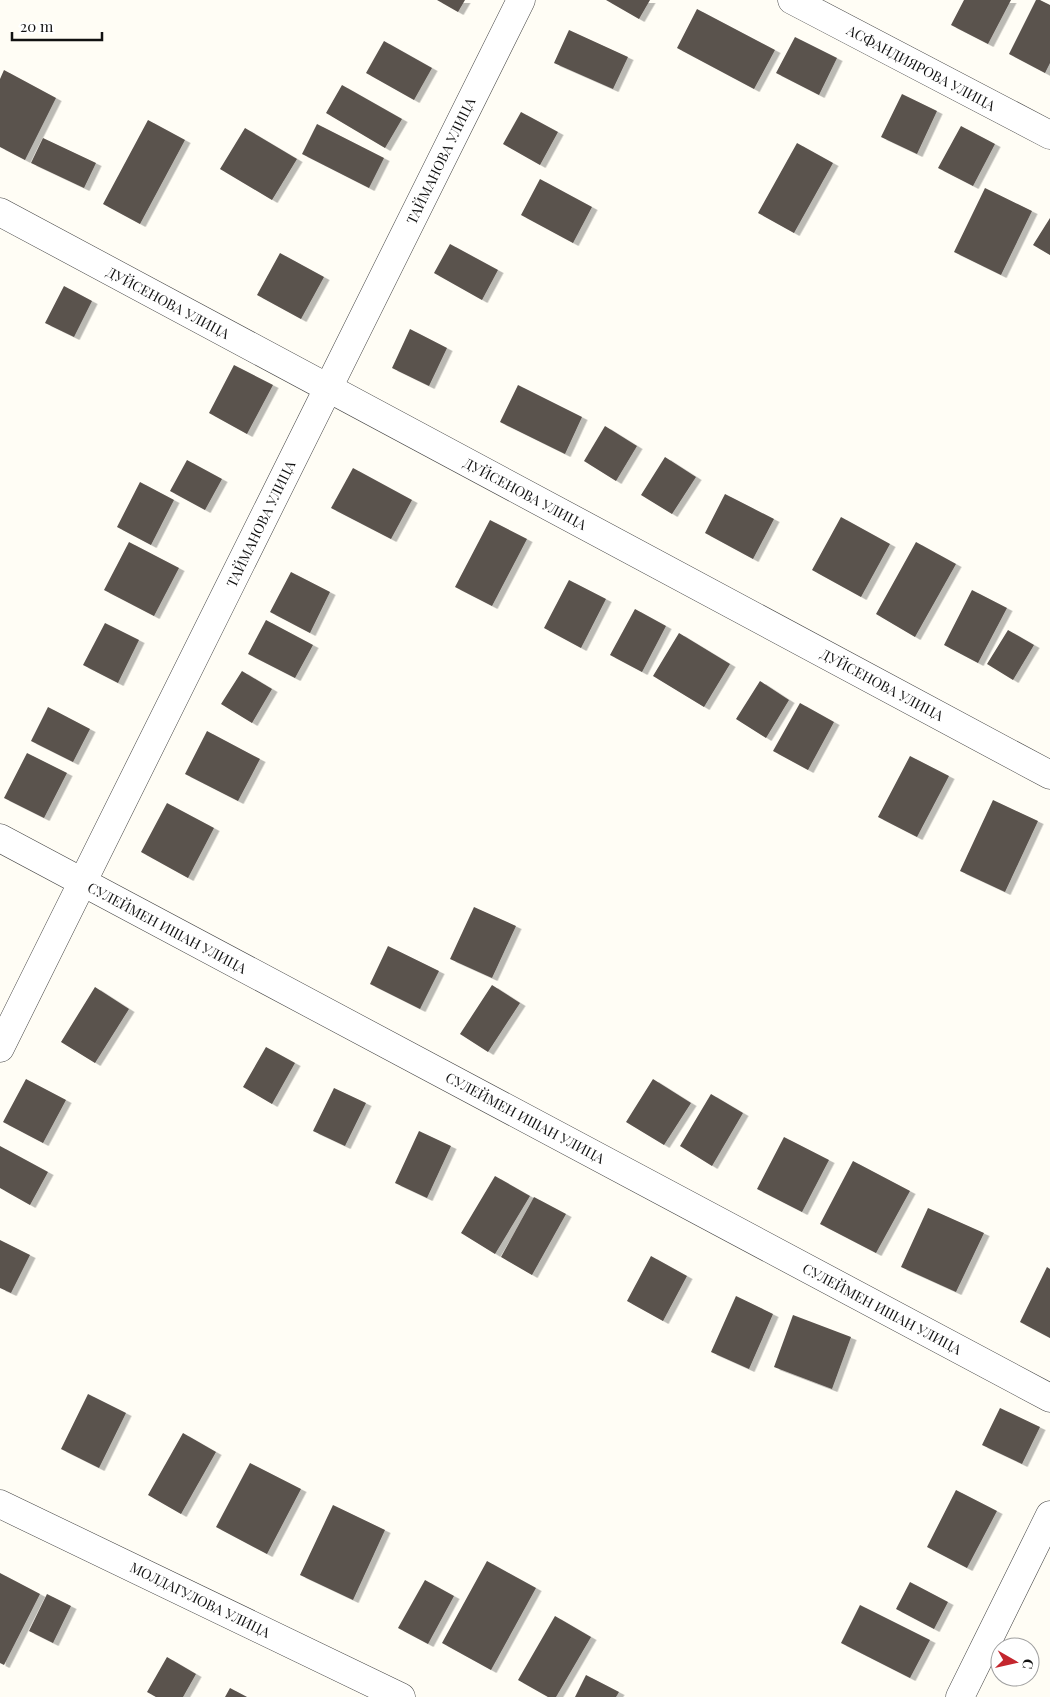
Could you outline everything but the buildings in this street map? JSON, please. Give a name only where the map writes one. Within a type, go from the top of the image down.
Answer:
[{"type":"street","name":"ТАЙМАНОВА УЛИЦА","points":[[0,1048],[521,0]]},
{"type":"street","name":"АСФАНДИЯРОВА УЛИЦА","points":[[792,0],[1050,135]]},
{"type":"street","name":"ДУЙСЕНОВА УЛИЦА","points":[[0,212],[1050,775]]},
{"type":"street","name":"СУЛЕЙМЕН ИШАН УЛИЦА","points":[[0,838],[1050,1398]]},
{"type":"street","name":"МОЛДАГУЛОВА УЛИЦА","points":[[0,1504],[400,1697]]},
{"type":"street","points":[[960,1697],[1050,1515]]}]
